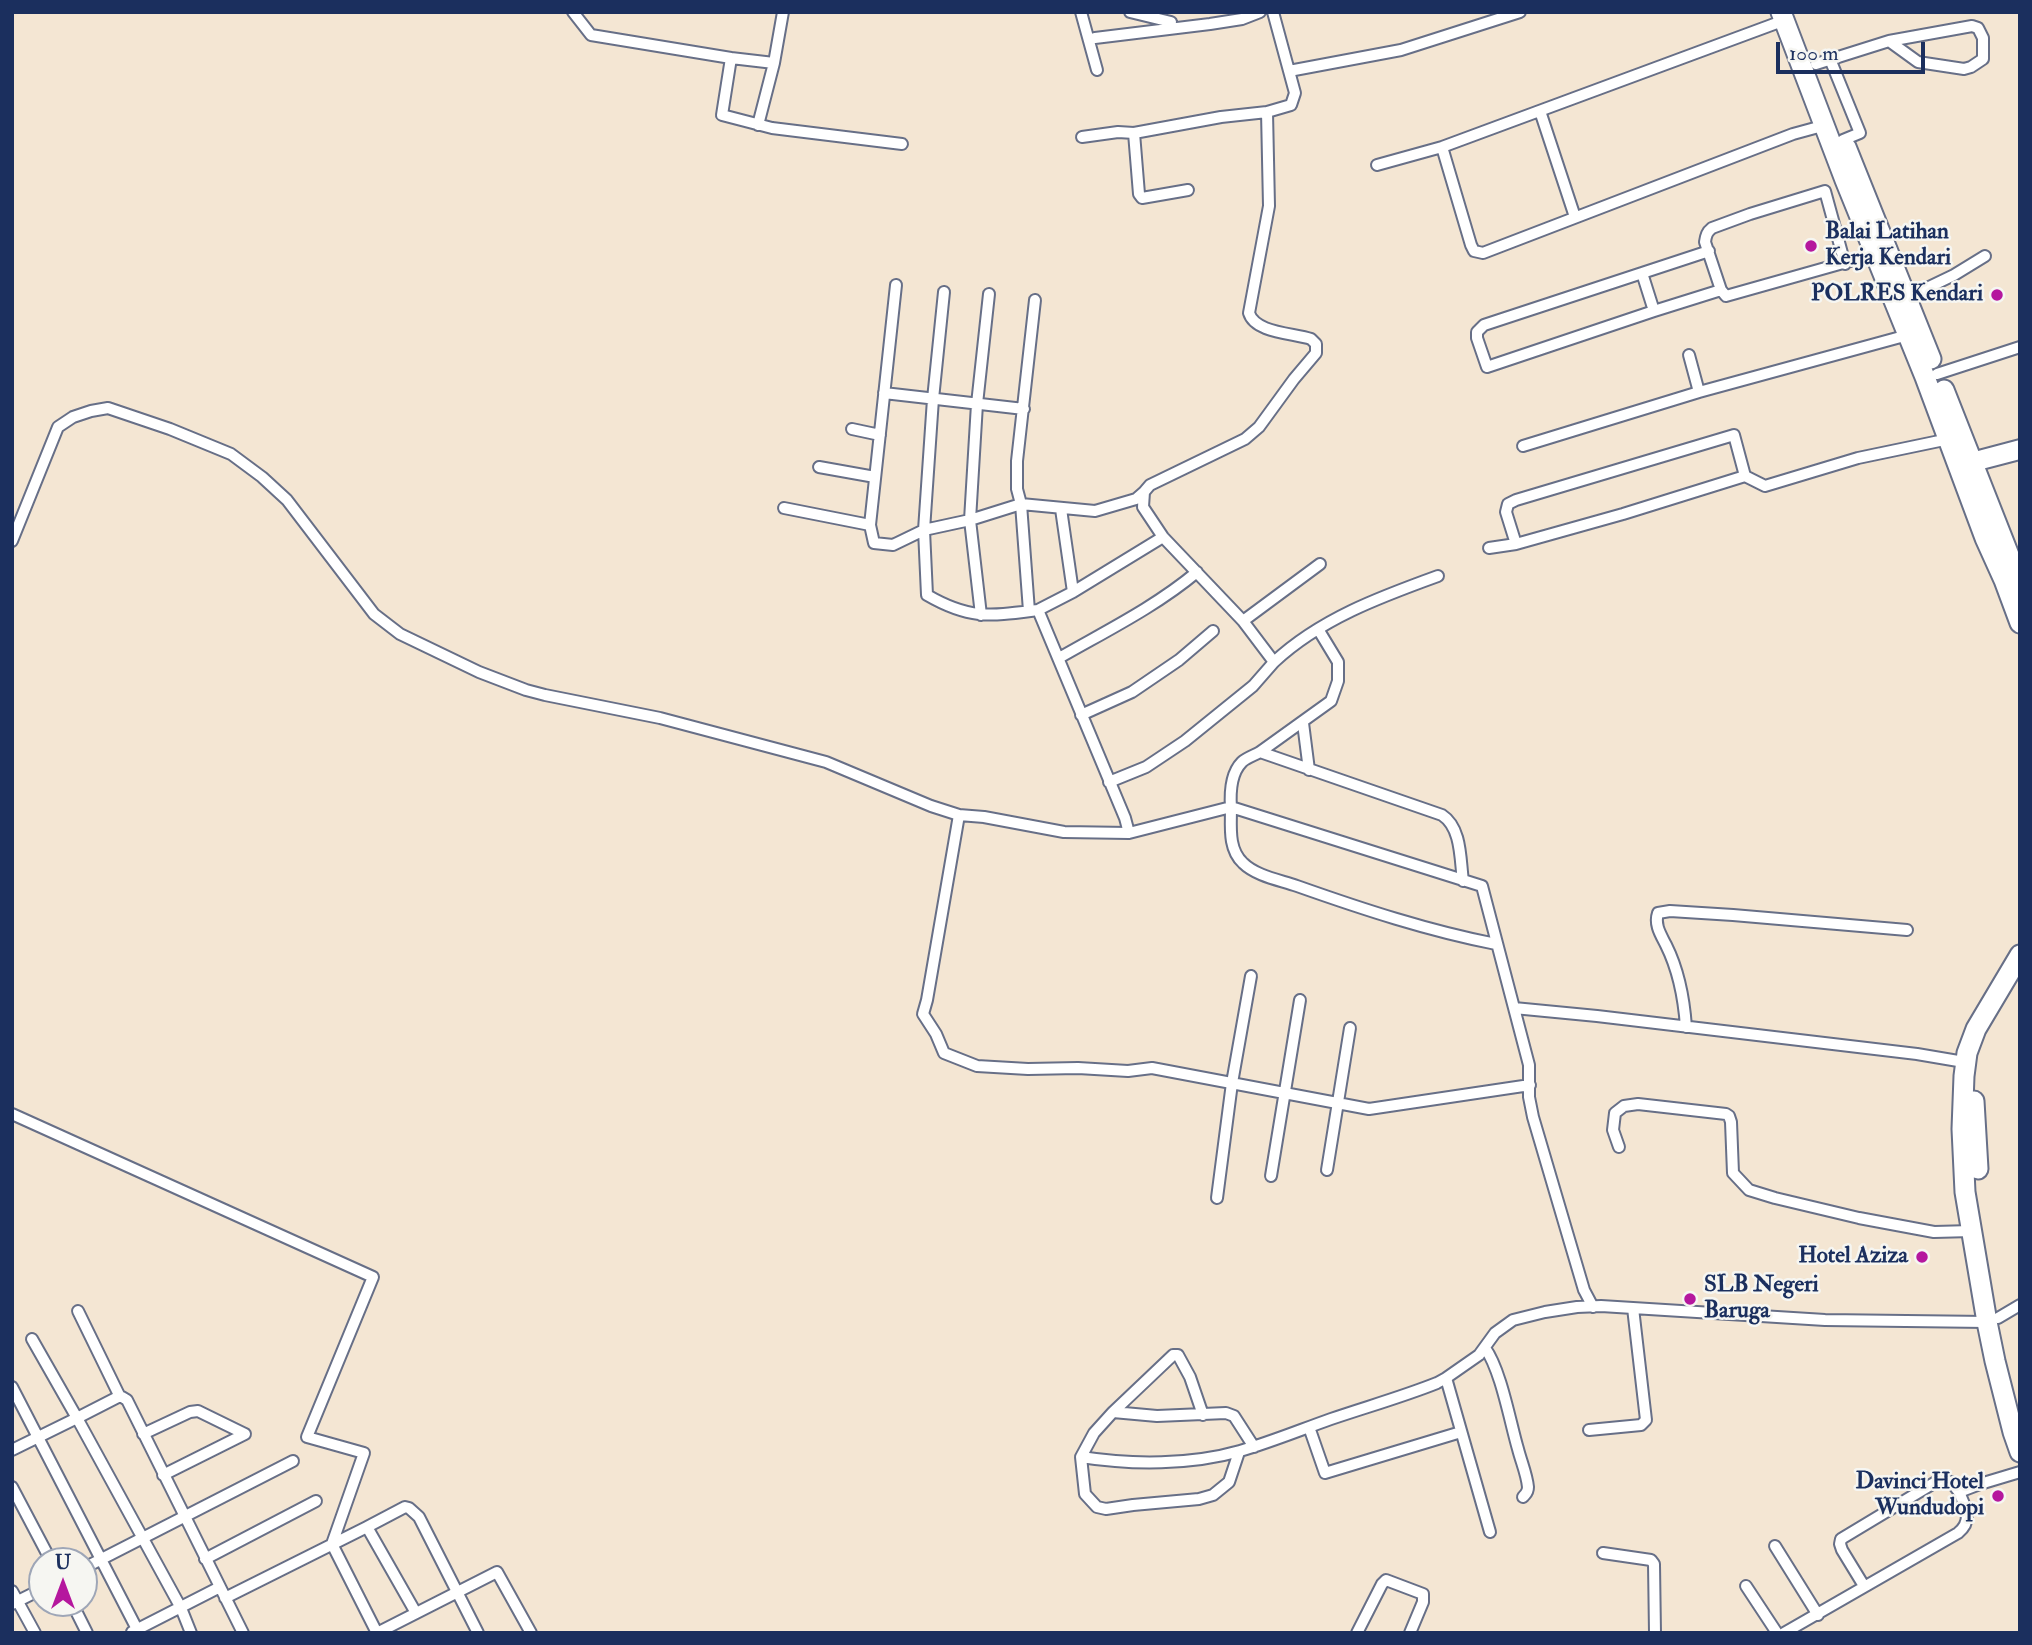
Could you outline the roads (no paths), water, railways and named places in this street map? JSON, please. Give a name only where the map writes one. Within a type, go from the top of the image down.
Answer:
[{"type":"highway","points":[[1786,15],[1823,61],[1843,141],[1901,300],[1908,335],[1949,439],[1992,535],[2019,578]]},
{"type":"highway","points":[[1786,15],[1845,180],[1875,254],[1937,374],[1973,461],[2004,580],[2020,623]]},
{"type":"highway","points":[[2020,955],[1976,1029],[1962,1129],[1965,1192],[1972,1231],[1992,1320],[2020,1407]]},
{"type":"highway","points":[[2020,975],[1970,1063],[1979,1194],[1998,1373],[2020,1452]]},
{"type":"street","points":[[573,12],[591,35],[774,64]]},
{"type":"street","points":[[758,125],[774,64],[783,12]]},
{"type":"street","points":[[1081,12],[1097,70]]},
{"type":"street","points":[[1130,12],[1171,21],[1242,19],[1259,12]]},
{"type":"street","points":[[1082,137],[1118,132],[1134,133],[1221,117],[1267,112],[1291,105],[1295,93],[1273,12]]},
{"type":"street","points":[[1289,71],[1401,50],[1520,12]]},
{"type":"street","points":[[1377,165],[1443,146],[1540,111],[1786,15]]},
{"type":"street","points":[[1096,38],[1141,31],[1171,21]]},
{"type":"street","points":[[1823,61],[1889,41],[1972,26],[1978,28],[1983,38],[1983,59],[1964,69],[1924,64],[1889,41]]},
{"type":"street","points":[[731,58],[722,115],[786,130],[902,144]]},
{"type":"street","points":[[1540,111],[1575,217]]},
{"type":"street","points":[[896,285],[870,525],[874,543],[893,545],[924,530],[970,520],[1021,504],[1095,511],[1136,499],[1150,485],[1245,439],[1259,427],[1316,354],[1316,344],[1311,339],[1262,328],[1250,318],[1269,206],[1267,112]]},
{"type":"street","points":[[1443,146],[1474,251],[1483,253],[1793,134],[1826,125]]},
{"type":"street","points":[[1134,133],[1139,194],[1142,198],[1188,190]]},
{"type":"street","points":[[1845,264],[1825,191],[1712,228],[1706,236],[1724,296],[1845,264],[1875,254]]},
{"type":"street","points":[[1709,251],[1484,325],[1477,332],[1477,338],[1487,367],[1721,290]]},
{"type":"street","points":[[1901,300],[1985,257]]},
{"type":"street","points":[[1642,273],[1654,311]]},
{"type":"street","points":[[944,292],[924,530],[927,595],[948,607],[973,615],[1005,615],[1034,610],[1073,592],[1163,537]]},
{"type":"street","points":[[981,615],[970,520],[977,404],[989,294]]},
{"type":"street","points":[[1035,300],[1017,461],[1017,489],[1034,610],[1059,658],[1129,833]]},
{"type":"street","points":[[1523,446],[1699,393],[1908,335]]},
{"type":"street","points":[[1937,374],[2020,347]]},
{"type":"street","points":[[1689,355],[1699,393]]},
{"type":"street","points":[[884,393],[1024,409]]},
{"type":"street","points":[[12,541],[58,427],[73,417],[108,408],[231,454],[287,500],[374,614],[400,634],[479,672],[535,693],[660,718],[826,762],[958,815],[984,817],[1064,832],[1129,833],[1231,807],[1482,886],[1529,1065],[1529,1097],[1533,1117],[1584,1290],[1593,1307]]},
{"type":"street","points":[[852,429],[880,435]]},
{"type":"street","points":[[1516,544],[1506,512],[1508,504],[1654,457],[1734,435],[1745,476]]},
{"type":"street","points":[[1489,548],[1516,544],[1623,514],[1745,476],[1765,486],[1858,458],[1949,439]]},
{"type":"street","points":[[1973,461],[2020,445]]},
{"type":"street","points":[[1973,461],[2020,454]]},
{"type":"street","points":[[820,467],[876,477]]},
{"type":"street","points":[[1144,492],[1145,512],[1163,537],[1243,621],[1275,662]]},
{"type":"street","points":[[784,508],[870,525]]},
{"type":"street","points":[[1061,509],[1073,592]]},
{"type":"street","points":[[1243,621],[1320,564]]},
{"type":"street","points":[[1059,658],[1141,612],[1173,592],[1197,572]]},
{"type":"street","points":[[1110,782],[1146,767],[1185,741],[1253,686],[1291,646],[1318,629],[1350,611],[1438,576]]},
{"type":"street","points":[[1318,629],[1338,662],[1338,681],[1331,702],[1260,752],[1242,761],[1236,771],[1231,807],[1232,846],[1238,857],[1245,866],[1278,880],[1388,917],[1496,944]]},
{"type":"street","points":[[1081,715],[1132,692],[1179,660],[1213,631]]},
{"type":"street","points":[[1303,723],[1309,770]]},
{"type":"street","points":[[1260,752],[1443,815],[1454,826],[1457,835],[1463,881]]},
{"type":"street","points":[[958,815],[928,1000],[922,1014],[936,1034],[944,1054],[978,1066],[1128,1071],[1152,1068],[1337,1104],[1377,1109],[1530,1085]]},
{"type":"street","points":[[1686,1027],[1681,985],[1658,927],[1658,913],[1670,911],[1733,915],[1907,930]]},
{"type":"street","points":[[1217,1198],[1231,1083],[1251,976]]},
{"type":"street","points":[[1271,1176],[1300,1000]]},
{"type":"street","points":[[1514,1008],[1917,1054],[1970,1063]]},
{"type":"street","points":[[1327,1170],[1349,1028]]},
{"type":"street","points":[[1619,1147],[1613,1122],[1615,1113],[1625,1106],[1639,1104],[1727,1114],[1731,1122],[1732,1173],[1749,1190],[1859,1218],[1934,1232],[1972,1231]]},
{"type":"street","points":[[12,1114],[373,1277],[307,1437],[363,1453],[332,1544],[377,1633],[497,1572],[531,1633]]},
{"type":"street","points":[[1082,1457],[1106,1461],[1163,1461],[1239,1452],[1446,1378],[1479,1355],[1495,1333],[1513,1320],[1545,1312],[1593,1307],[1825,1320],[1992,1320],[2020,1305]]},
{"type":"street","points":[[1589,1430],[1641,1425],[1646,1419],[1633,1308]]},
{"type":"street","points":[[78,1311],[121,1397],[127,1400],[243,1633]]},
{"type":"street","points":[[32,1339],[181,1608],[191,1633]]},
{"type":"street","points":[[1485,1348],[1497,1373],[1528,1487],[1523,1497]]},
{"type":"street","points":[[1203,1415],[1190,1377],[1178,1355],[1173,1355],[1112,1412],[1094,1433],[1082,1457],[1085,1494],[1097,1507],[1106,1509],[1199,1499],[1213,1495],[1229,1482],[1239,1452]]},
{"type":"street","points":[[1446,1378],[1490,1532]]},
{"type":"street","points":[[12,1387],[102,1560],[136,1632],[220,1587]]},
{"type":"street","points":[[12,1450],[121,1397]]},
{"type":"street","points":[[143,1434],[190,1412],[198,1411],[245,1434],[163,1475]]},
{"type":"street","points":[[1112,1412],[1157,1416],[1230,1414],[1254,1447]]},
{"type":"street","points":[[1309,1427],[1325,1473],[1461,1432]]},
{"type":"street","points":[[98,1562],[293,1461]]},
{"type":"street","points":[[1959,1492],[2020,1472]]},
{"type":"street","points":[[1784,1633],[1965,1528],[1968,1514],[1959,1492],[1951,1482],[1939,1480],[1841,1539],[1842,1550],[1864,1586]]},
{"type":"street","points":[[12,1487],[44,1547]]},
{"type":"street","points":[[205,1559],[316,1501]]},
{"type":"street","points":[[225,1598],[398,1509],[409,1507],[419,1517],[478,1633]]},
{"type":"street","points":[[367,1527],[416,1613]]},
{"type":"street","points":[[1775,1546],[1818,1615]]},
{"type":"street","points":[[1603,1553],[1651,1560],[1654,1564],[1655,1633]]},
{"type":"street","points":[[1357,1633],[1386,1580],[1423,1594],[1423,1602],[1410,1633]]},
{"type":"street","points":[[1746,1586],[1777,1633]]},
{"type":"street","points":[[14,1599],[35,1633]]},
{"type":"street","points":[[79,1617],[88,1633]]},
{"type":"place","name":"Balai Latihan Kerja Kendari","points":[[1811,246]]},
{"type":"place","name":"POLRES Kendari","points":[[1997,295]]},
{"type":"place","name":"Hotel Aziza","points":[[1922,1257]]},
{"type":"place","name":"SLB Negeri Baruga","points":[[1690,1299]]},
{"type":"place","name":"Davinci Hotel Wundudopi","points":[[1998,1496]]}]
